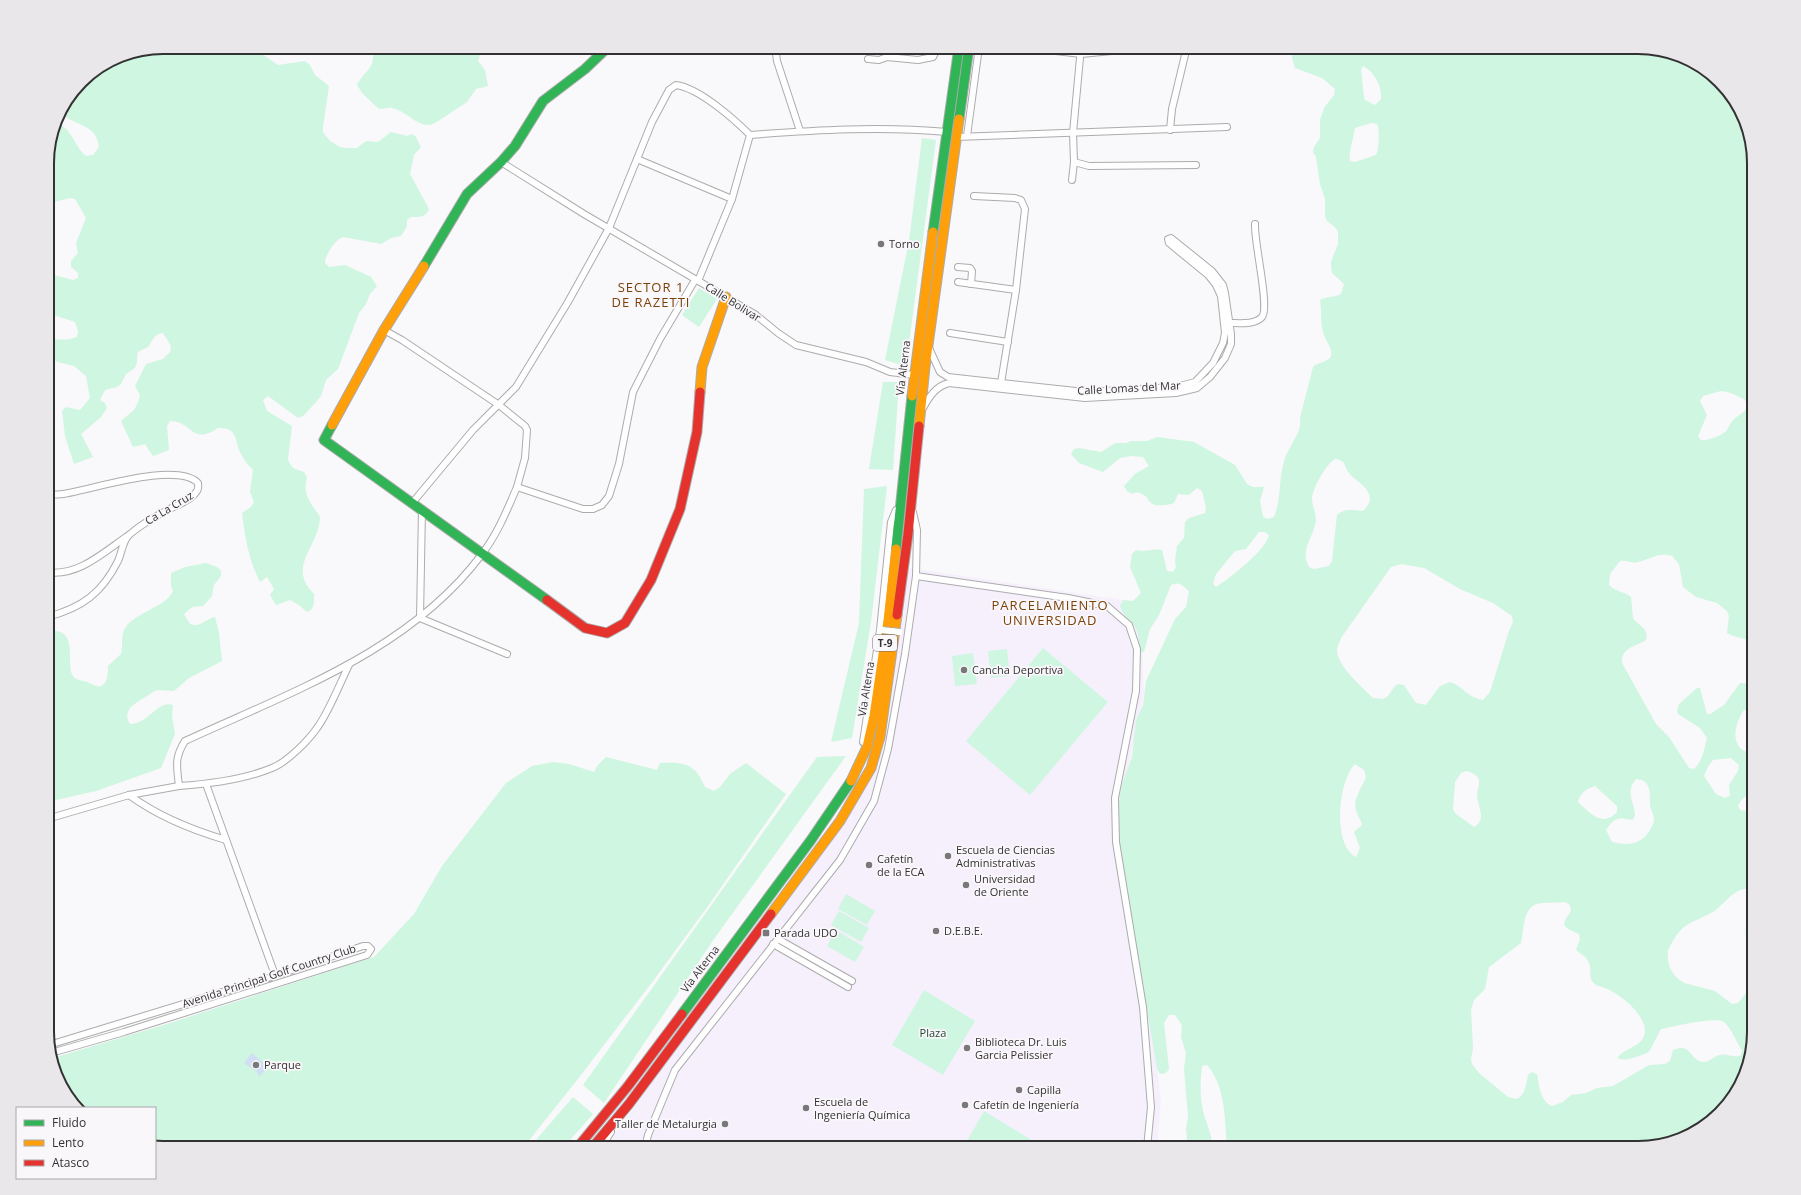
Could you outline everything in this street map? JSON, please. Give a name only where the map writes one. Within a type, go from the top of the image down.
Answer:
[{"type":"main road","points":[[601,54],[586,68],[543,101],[524,134],[501,162],[467,194],[435,249],[384,330],[324,440],[413,502],[585,628],[607,633],[625,623],[652,580],[680,509],[697,432],[702,367],[726,297]]},
{"type":"main road","name":"Vía Alterna","points":[[583,1141],[604,1118],[633,1080],[807,847],[839,801],[858,769],[867,747],[874,716],[888,621],[914,375],[958,54]]},
{"type":"main road","name":"Vía Alterna","points":[[598,1141],[629,1104],[840,821],[862,786],[871,768],[880,737],[895,632],[928,345],[968,54]]},
{"type":"street","points":[[775,54],[800,132]]},
{"type":"street","points":[[868,59],[880,60],[887,57],[923,60],[933,57],[934,54]]},
{"type":"street","points":[[967,136],[978,54]]},
{"type":"street","points":[[1072,180],[1074,162],[1073,133],[1081,54]]},
{"type":"street","points":[[1170,130],[1185,54]]},
{"type":"street","points":[[413,502],[473,430],[516,387],[568,302],[608,228],[652,122],[669,90],[676,85],[687,89],[719,108],[750,135],[908,128],[947,132]]},
{"type":"street","points":[[956,137],[1227,127]]},
{"type":"street","points":[[517,487],[582,509],[593,509],[602,505],[609,496],[619,464],[633,392],[660,339],[697,280],[732,199],[750,135]]},
{"type":"street","points":[[637,159],[732,199]]},
{"type":"street","name":"Calle Bolivar","points":[[501,162],[608,228],[756,315],[796,345],[851,358],[890,372],[914,375]]},
{"type":"street","points":[[1074,162],[1089,166],[1196,166]]},
{"type":"street","points":[[974,196],[1015,198],[1024,204],[1016,290],[1001,383]]},
{"type":"street","points":[[1229,323],[1254,321],[1262,316],[1264,312],[1264,292],[1256,247],[1255,224]]},
{"type":"street","name":"Calle Lomas del Mar","points":[[920,413],[933,393],[943,384],[949,383],[1085,398],[1189,390],[1205,383],[1225,358],[1231,344],[1226,293],[1219,280],[1207,267],[1170,238],[1169,243],[1208,275],[1216,285],[1221,296],[1225,334],[1223,343],[1213,363],[1201,378],[1188,384],[1176,387],[1092,392],[948,377],[943,375],[937,366],[928,345]]},
{"type":"street","points":[[958,267],[970,268],[972,271],[971,284]]},
{"type":"street","points":[[958,282],[1016,290]]},
{"type":"street","points":[[179,786],[176,764],[178,752],[185,741],[349,665],[420,618],[449,591],[483,553],[502,522],[517,487],[525,458],[527,430],[522,423],[498,405],[402,340],[384,330]]},
{"type":"street","points":[[950,333],[1008,342]]},
{"type":"street","name":"Ca La Cruz","points":[[54,494],[62,494],[136,478],[167,476],[190,477],[198,483],[197,492],[188,500],[139,527],[126,537]]},
{"type":"street","points":[[858,769],[868,716],[881,630],[891,522],[901,499]]},
{"type":"street","points":[[647,1141],[674,1070],[840,860],[874,801],[888,749],[908,634],[916,576],[917,530],[911,502]]},
{"type":"street","points":[[420,618],[422,509]]},
{"type":"street","points":[[54,573],[82,567],[126,537]]},
{"type":"street","points":[[54,615],[66,612],[93,596],[103,587],[119,560],[126,537]]},
{"type":"street","points":[[916,576],[1068,598],[1107,606],[1129,625],[1137,649],[1136,691],[1115,798],[1116,842],[1143,1007],[1151,1107],[1148,1141]]},
{"type":"street","points":[[420,618],[506,654]]},
{"type":"street","points":[[881,630],[908,634]]},
{"type":"street","points":[[54,817],[129,795],[179,786],[206,784],[241,778],[274,768],[297,750],[318,727],[349,665]]},
{"type":"street","points":[[206,784],[276,975],[289,979]]},
{"type":"street","points":[[129,795],[145,806],[190,829],[226,840]]},
{"type":"street","points":[[773,944],[850,984],[778,939]]},
{"type":"street","name":"Avenida Principal Golf Country Club","points":[[55,1043],[276,975],[363,946],[368,946],[371,949],[367,955],[124,1032],[56,1052]]},
{"type":"street","points":[[605,1141],[629,1104]]},
{"type":"shaded area","name":"Universidad de Oriente","points":[[909,568],[1149,604],[1142,647],[1144,694],[1122,797],[1161,1099],[1158,1141],[610,1141],[878,765],[887,731]]},
{"type":"green space","points":[[163,54],[262,54],[278,65],[305,61],[310,65],[315,75],[329,86],[323,132],[330,141],[340,147],[357,148],[366,141],[378,142],[391,132],[407,136],[412,134],[416,137],[421,147],[414,155],[410,174],[429,209],[426,214],[411,217],[407,220],[407,226],[401,236],[391,238],[381,244],[343,237],[340,238],[334,244],[325,260],[325,263],[329,267],[345,265],[371,277],[377,286],[370,294],[366,304],[359,313],[338,369],[326,380],[321,396],[303,416],[298,418],[268,396],[263,400],[267,411],[292,426],[288,459],[292,467],[304,472],[307,477],[306,489],[308,498],[320,517],[315,538],[303,566],[303,575],[306,584],[314,594],[313,607],[310,611],[307,612],[290,600],[276,605],[270,595],[274,589],[267,577],[260,582],[256,574],[248,549],[242,513],[251,507],[254,502],[250,492],[253,470],[242,456],[233,432],[225,428],[218,428],[209,433],[197,434],[178,422],[170,421],[167,426],[169,450],[153,456],[145,444],[133,447],[121,421],[133,411],[137,405],[140,395],[135,386],[146,364],[163,359],[170,352],[171,346],[163,333],[156,336],[148,347],[138,352],[135,368],[126,374],[121,384],[117,387],[105,390],[100,400],[105,403],[107,408],[101,417],[81,434],[93,457],[74,464],[65,436],[62,411],[66,407],[80,410],[90,398],[86,376],[74,366],[54,360],[54,339],[62,340],[77,337],[78,331],[75,322],[54,315],[54,275],[73,280],[78,278],[78,273],[71,267],[71,261],[78,253],[76,243],[86,218],[75,199],[70,198],[54,202],[54,156],[61,125],[69,132],[78,147],[86,156],[93,155],[99,147],[94,133],[65,115],[76,97],[91,81],[115,65],[128,60],[149,55]]},
{"type":"green space","points":[[481,54],[478,61],[485,70],[488,86],[476,89],[467,102],[435,123],[429,125],[424,124],[397,110],[390,108],[379,109],[363,94],[357,85],[370,68],[373,61],[373,55]]},
{"type":"green space","points":[[1293,54],[1645,54],[1673,60],[1699,72],[1725,97],[1739,121],[1746,149],[1747,163],[1747,402],[1731,393],[1721,391],[1703,396],[1700,401],[1707,415],[1698,436],[1701,440],[1707,440],[1722,434],[1727,430],[1733,420],[1745,411],[1747,406],[1747,640],[1727,633],[1729,616],[1727,611],[1717,603],[1696,597],[1683,587],[1679,564],[1672,556],[1659,555],[1636,562],[1620,561],[1610,574],[1609,585],[1631,597],[1633,618],[1645,630],[1647,636],[1646,640],[1626,651],[1622,658],[1622,663],[1656,724],[1669,737],[1689,768],[1694,769],[1697,766],[1703,755],[1707,738],[1700,728],[1678,714],[1677,711],[1679,704],[1697,688],[1700,688],[1707,714],[1710,714],[1724,705],[1740,683],[1747,684],[1747,710],[1744,710],[1737,723],[1736,737],[1740,748],[1747,752],[1747,794],[1738,806],[1740,810],[1747,810],[1747,889],[1735,893],[1714,911],[1684,927],[1679,932],[1668,950],[1669,965],[1676,977],[1684,983],[1715,991],[1732,1004],[1738,1003],[1747,992],[1746,1046],[1741,1067],[1729,1093],[1710,1114],[1699,1123],[1680,1133],[1652,1140],[1638,1141],[1227,1141],[1225,1116],[1221,1094],[1218,1083],[1207,1065],[1202,1066],[1201,1094],[1203,1111],[1212,1141],[1187,1141],[1186,1129],[1188,1117],[1184,1069],[1186,1053],[1181,1037],[1182,1025],[1175,1015],[1169,1015],[1164,1023],[1169,1069],[1166,1073],[1160,1074],[1157,1069],[1120,850],[1118,809],[1122,784],[1132,757],[1136,720],[1143,705],[1146,681],[1175,619],[1186,607],[1189,591],[1182,585],[1171,585],[1159,615],[1150,629],[1144,652],[1138,653],[1137,630],[1123,613],[1120,606],[1123,600],[1133,601],[1141,593],[1130,567],[1132,554],[1136,550],[1162,550],[1167,571],[1173,572],[1176,567],[1175,561],[1177,546],[1184,538],[1185,522],[1189,518],[1205,513],[1206,507],[1202,491],[1197,488],[1189,495],[1178,494],[1174,503],[1166,505],[1154,505],[1147,497],[1138,493],[1132,494],[1127,491],[1124,486],[1135,474],[1149,466],[1143,457],[1132,456],[1120,458],[1103,472],[1079,463],[1071,454],[1074,449],[1079,448],[1101,452],[1115,443],[1147,441],[1157,437],[1194,442],[1235,465],[1247,484],[1253,487],[1264,487],[1260,501],[1263,517],[1268,519],[1274,517],[1278,502],[1281,473],[1287,453],[1299,428],[1300,418],[1313,367],[1328,360],[1331,356],[1330,348],[1323,331],[1320,300],[1341,294],[1344,284],[1332,273],[1331,262],[1338,244],[1338,233],[1336,228],[1327,221],[1325,216],[1325,199],[1320,184],[1316,157],[1313,152],[1314,147],[1320,138],[1320,120],[1324,108],[1334,95],[1335,89],[1322,78],[1295,68],[1292,58]],"holes":[[[1363,66],[1371,72],[1377,80],[1381,99],[1375,105],[1365,100],[1361,70]],[[1371,123],[1377,124],[1379,140],[1376,155],[1355,162],[1350,161],[1355,128]],[[1335,459],[1341,461],[1349,473],[1366,489],[1370,499],[1368,505],[1363,511],[1346,510],[1337,515],[1332,561],[1329,566],[1314,569],[1309,567],[1306,561],[1306,549],[1316,520],[1312,498],[1317,483],[1328,466]],[[1259,532],[1265,532],[1269,535],[1267,541],[1255,555],[1238,571],[1216,587],[1213,584],[1216,574],[1235,551],[1246,549]],[[1402,564],[1424,568],[1460,589],[1493,603],[1512,616],[1513,622],[1490,692],[1483,700],[1468,694],[1459,686],[1450,682],[1440,686],[1426,705],[1416,703],[1404,685],[1398,684],[1388,696],[1383,699],[1373,698],[1351,676],[1341,663],[1337,650],[1341,638],[1391,567]],[[1731,758],[1739,765],[1738,771],[1729,785],[1730,796],[1725,798],[1716,794],[1704,776],[1713,760]],[[1355,764],[1364,770],[1366,777],[1355,802],[1362,825],[1354,832],[1360,848],[1356,857],[1348,850],[1343,840],[1341,827],[1340,812],[1345,784],[1349,772]],[[1466,771],[1477,776],[1479,780],[1477,796],[1481,817],[1478,824],[1474,827],[1456,814],[1453,810],[1455,782],[1461,773]],[[1636,779],[1645,782],[1649,787],[1650,806],[1654,817],[1653,825],[1643,839],[1634,843],[1623,844],[1612,842],[1606,830],[1609,825],[1618,819],[1633,820],[1635,815],[1631,797],[1631,788]],[[1595,786],[1617,806],[1617,812],[1612,817],[1606,819],[1596,817],[1578,802],[1584,792]],[[1565,902],[1570,905],[1571,911],[1565,920],[1564,925],[1568,929],[1579,934],[1580,939],[1576,950],[1588,961],[1592,981],[1596,985],[1612,991],[1627,1002],[1640,1017],[1644,1025],[1645,1033],[1642,1040],[1617,1058],[1629,1059],[1649,1052],[1661,1029],[1694,1022],[1713,1020],[1720,1020],[1727,1025],[1742,1050],[1741,1055],[1720,1055],[1703,1062],[1698,1061],[1684,1048],[1679,1048],[1673,1050],[1670,1061],[1665,1064],[1649,1065],[1613,1086],[1597,1088],[1586,1093],[1571,1095],[1563,1102],[1552,1106],[1548,1104],[1543,1097],[1539,1088],[1537,1074],[1532,1072],[1528,1075],[1525,1088],[1520,1097],[1517,1099],[1508,1097],[1479,1073],[1472,1064],[1471,1059],[1473,1048],[1471,1009],[1474,1000],[1485,989],[1489,967],[1521,943],[1524,921],[1532,906],[1542,903]]]},
{"type":"green space","points":[[922,138],[936,140],[906,366],[885,360],[909,241]]},
{"type":"green space","points":[[699,288],[717,299],[699,327],[682,315]]},
{"type":"green space","points":[[883,382],[899,382],[893,470],[869,469]]},
{"type":"green space","points":[[887,486],[871,622],[852,738],[831,742],[859,623],[864,489]]},
{"type":"green space","points":[[206,563],[217,567],[221,571],[221,576],[214,585],[212,596],[203,606],[192,607],[184,614],[190,624],[194,625],[200,624],[215,617],[219,633],[222,661],[189,678],[174,691],[158,690],[153,692],[134,704],[129,710],[127,714],[130,724],[142,721],[162,706],[167,704],[173,705],[172,716],[175,734],[161,768],[96,791],[54,800],[54,631],[59,631],[65,635],[68,641],[70,648],[71,671],[74,678],[96,686],[103,685],[106,680],[108,666],[121,654],[123,633],[128,624],[164,602],[169,597],[173,591],[171,586],[171,573],[185,567]]},
{"type":"green space","points":[[1043,648],[1108,702],[1030,795],[966,741]]},
{"type":"green space","points":[[1007,649],[1010,676],[991,678],[988,651]]},
{"type":"green space","name":"Cancha Deportiva","points":[[973,653],[977,684],[955,686],[952,656]]},
{"type":"green space","points":[[846,756],[714,939],[604,1103],[583,1085],[817,757]]},
{"type":"green space","points":[[606,757],[657,770],[660,763],[682,764],[693,769],[705,787],[714,791],[720,787],[730,774],[746,763],[786,794],[708,906],[653,981],[529,1141],[156,1140],[156,1107],[84,1107],[69,1087],[62,1074],[57,1057],[167,1024],[374,957],[414,914],[442,866],[506,783],[532,766],[553,762],[569,764],[594,772],[598,765]]},
{"type":"green space","points":[[846,894],[875,911],[867,925],[838,909]]},
{"type":"green space","points":[[839,911],[869,928],[861,942],[831,925]]},
{"type":"green space","points":[[836,930],[864,947],[855,962],[827,946]]},
{"type":"green space","name":"Plaza","points":[[924,990],[975,1021],[943,1075],[892,1045]]},
{"type":"green space","points":[[573,1097],[593,1114],[569,1141],[535,1141]]},
{"type":"green space","points":[[984,1111],[1033,1141],[967,1141]]},
{"type":"water","name":"Parque","points":[[252,1053],[268,1067],[259,1077],[257,1072],[244,1063]]},
{"type":"traffic: fast","points":[[424,266],[467,194],[501,162],[515,146],[543,101],[585,69],[601,54]]},
{"type":"traffic: fast","points":[[933,232],[958,54]]},
{"type":"traffic: fast","points":[[959,119],[968,54]]},
{"type":"traffic: fast","points":[[896,549],[912,396]]},
{"type":"traffic: fast","points":[[332,425],[324,440],[547,600]]},
{"type":"traffic: fast","points":[[682,1014],[811,840],[851,781]]},
{"type":"traffic: slow","points":[[919,426],[925,367],[959,119]]},
{"type":"traffic: slow","points":[[912,396],[933,232]]},
{"type":"traffic: slow","points":[[332,425],[384,330],[424,266]]},
{"type":"traffic: slow","points":[[700,392],[702,367],[726,297]]},
{"type":"traffic: slow","points":[[851,781],[867,747],[874,716],[888,621],[896,549]]},
{"type":"traffic: slow","points":[[771,914],[840,821],[871,768],[880,737],[897,615]]},
{"type":"traffic: jam","points":[[547,600],[585,628],[607,633],[625,623],[651,580],[680,509],[697,432],[700,392]]},
{"type":"traffic: jam","points":[[897,615],[908,534],[919,426]]},
{"type":"traffic: jam","points":[[598,1141],[629,1104],[771,914]]},
{"type":"traffic: jam","points":[[583,1141],[628,1086],[682,1014]]},
{"type":"place","name":"Torno","points":[[881,244]]},
{"type":"place","name":"Cancha Deportiva","points":[[964,670]]},
{"type":"place","name":"Escuela de Ciencias Administrativas","points":[[948,856]]},
{"type":"place","name":"Cafetín de la ECA","points":[[869,865]]},
{"type":"place","name":"Universidad de Oriente","points":[[966,885]]},
{"type":"place","name":"D.E.B.E.","points":[[936,931]]},
{"type":"place","name":"Parada UDO","points":[[766,933]]},
{"type":"place","name":"Biblioteca Dr. Luis Garcia Pelissier","points":[[967,1048]]},
{"type":"place","name":"Parque","points":[[256,1065]]},
{"type":"place","name":"Capilla","points":[[1019,1090]]},
{"type":"place","name":"Cafetín de Ingeniería","points":[[965,1105]]},
{"type":"place","name":"Escuela de Ingeniería Química","points":[[806,1108]]},
{"type":"place","name":"Taller de Metalurgia","points":[[725,1124]]},
{"type":"district","name":"SECTOR 1 DE RAZETTI","points":[[651,294]]},
{"type":"district","name":"PARCELAMIENTO UNIVERSIDAD","points":[[1050,612]]}]
